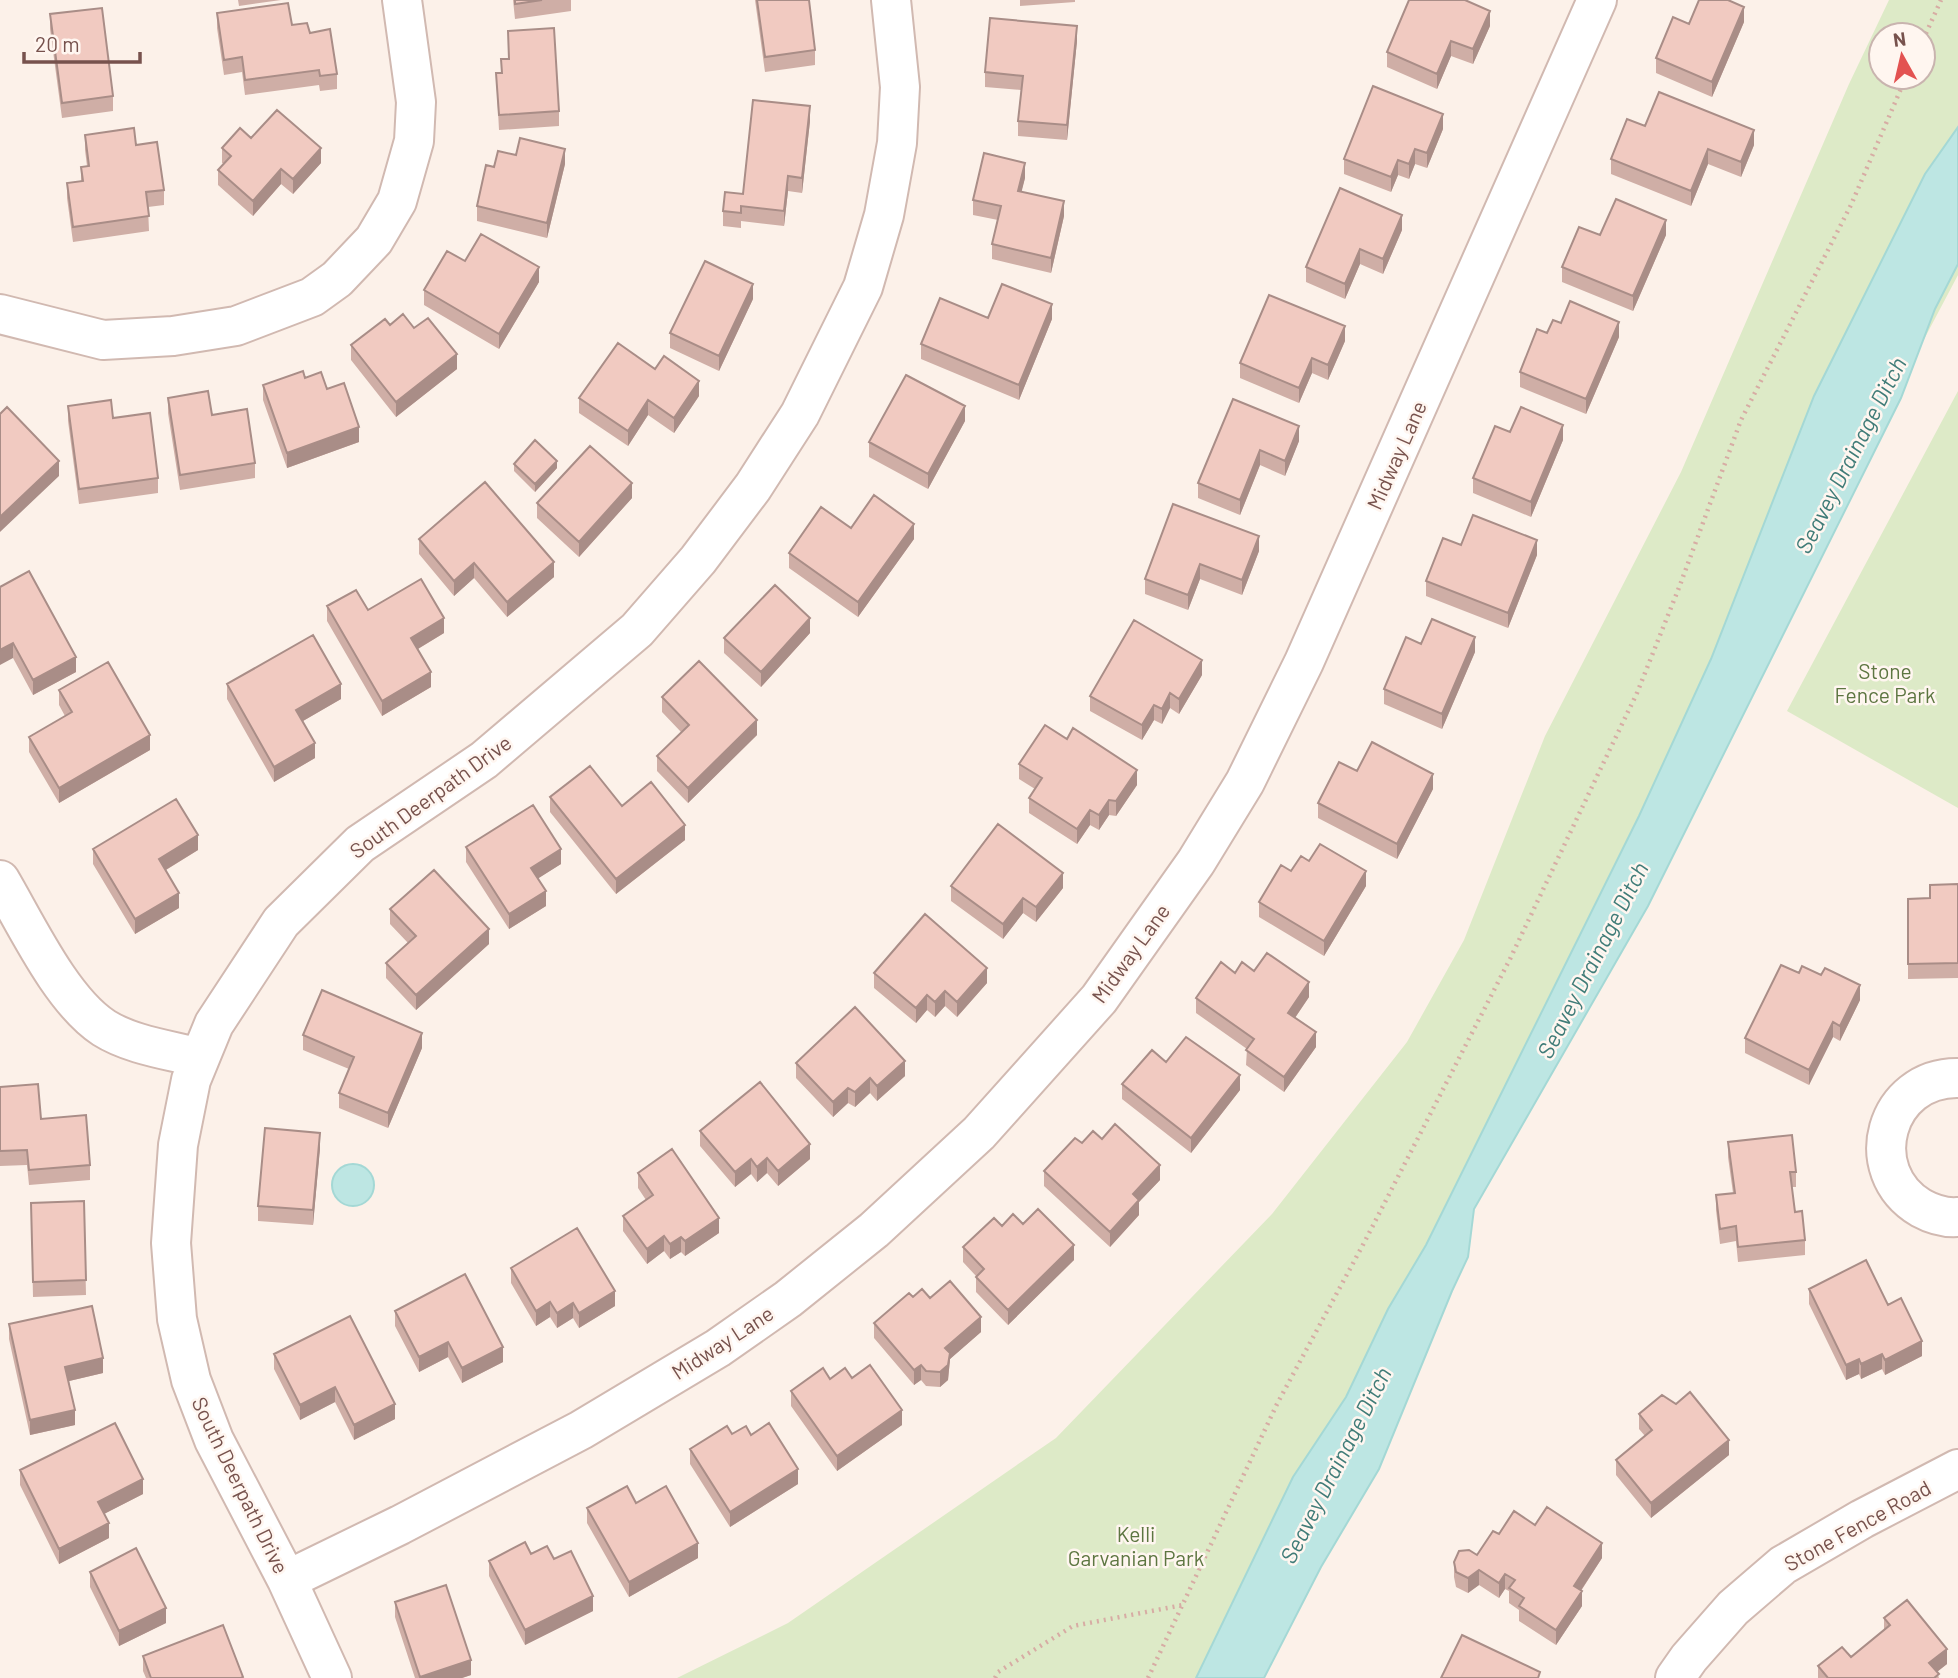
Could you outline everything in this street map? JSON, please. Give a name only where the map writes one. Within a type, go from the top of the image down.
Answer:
[{"type":"street","points":[[0,314],[103,340],[173,336],[236,326],[312,296],[337,279],[374,240],[397,201],[414,141],[416,102],[402,0]]},
{"type":"street","name":"South Deerpath Drive","points":[[332,1678],[287,1580],[214,1440],[191,1380],[177,1319],[171,1243],[178,1145],[191,1080],[214,1024],[281,922],[360,844],[484,760],[637,630],[698,560],[753,487],[800,414],[863,287],[884,215],[897,144],[900,87],[891,0]]},
{"type":"street","name":"Midway Lane","points":[[287,1580],[400,1525],[581,1430],[718,1348],[788,1299],[874,1230],[979,1133],[1099,999],[1196,862],[1245,782],[1304,662],[1597,0]]},
{"type":"street","points":[[0,880],[46,959],[80,1008],[104,1028],[128,1039],[200,1058]]},
{"type":"street","points":[[1958,1078],[1944,1078],[1922,1086],[1903,1101],[1891,1119],[1885,1141],[1887,1163],[1896,1184],[1910,1201],[1930,1213],[1958,1217]]},
{"type":"street","name":"Stone Fence Road","points":[[1675,1678],[1733,1608],[1783,1565],[1862,1519],[1958,1469]]},
{"type":"path","points":[[1932,21],[1941,0]]},
{"type":"path","points":[[1148,1678],[1277,1404],[1365,1241],[1491,996],[1611,748],[1637,693],[1680,585],[1741,420],[1851,205],[1900,91]]},
{"type":"path","points":[[995,1678],[998,1672],[1073,1626],[1184,1605]]},
{"type":"green space","name":"Kelli Garvanian Park","points":[[1889,0],[1958,0],[1958,275],[1243,1627],[1213,1678],[677,1678],[788,1623],[1056,1438],[1272,1214],[1407,1042],[1464,940],[1545,736],[1681,472],[1867,46],[1867,91],[1937,91],[1937,21],[1879,21]]},
{"type":"green space","name":"Stone Fence Park","points":[[1958,391],[1958,808],[1787,711]]},
{"type":"water","name":"Seavey Drainage Ditch","points":[[1958,127],[1958,264],[1935,309],[1901,398],[1648,906],[1474,1209],[1468,1257],[1379,1469],[1321,1567],[1264,1678],[1196,1678],[1293,1477],[1346,1397],[1388,1309],[1426,1245],[1639,816],[1711,659],[1814,396],[1925,174]]},
{"type":"water","points":[[353,1164],[368,1170],[374,1185],[368,1200],[353,1206],[338,1200],[332,1185],[338,1170]]},
{"type":"building","points":[[515,0],[542,0],[515,4]]},
{"type":"building","points":[[757,0],[809,0],[815,50],[765,57]]},
{"type":"building","points":[[1409,0],[1465,0],[1490,11],[1473,49],[1451,41],[1437,74],[1387,52]]},
{"type":"building","points":[[1699,0],[1728,0],[1744,7],[1712,82],[1656,58],[1673,17],[1689,24]]},
{"type":"building","points":[[288,3],[292,25],[307,23],[310,33],[330,29],[337,74],[320,76],[319,70],[245,80],[242,57],[224,60],[217,13]]},
{"type":"building","points":[[102,8],[113,96],[62,103],[50,14]]},
{"type":"building","points":[[990,18],[1077,26],[1067,125],[1018,121],[1023,76],[985,72]]},
{"type":"building","points":[[554,28],[559,111],[499,115],[496,73],[502,73],[501,59],[509,59],[508,31]]},
{"type":"building","points":[[1373,86],[1443,114],[1427,153],[1415,149],[1409,164],[1398,160],[1391,177],[1344,159]]},
{"type":"building","points":[[1659,92],[1754,130],[1741,162],[1708,149],[1691,191],[1611,159],[1627,119],[1645,126]]},
{"type":"building","points":[[753,100],[810,106],[802,178],[788,176],[784,211],[741,206],[741,213],[723,211],[725,192],[743,194]]},
{"type":"building","points":[[277,110],[321,148],[293,179],[281,169],[253,201],[218,170],[231,156],[222,148],[240,128],[251,138]]},
{"type":"building","points":[[134,128],[136,145],[157,142],[164,190],[146,192],[149,216],[73,227],[67,183],[83,181],[81,167],[89,166],[85,135]]},
{"type":"building","points":[[520,138],[565,149],[547,223],[477,206],[486,165],[494,167],[498,151],[516,155]]},
{"type":"building","points":[[984,153],[1025,163],[1018,191],[1064,201],[1051,258],[992,244],[1001,206],[973,200]]},
{"type":"building","points":[[1340,188],[1402,215],[1383,259],[1360,249],[1345,284],[1306,267]]},
{"type":"building","points":[[1616,199],[1666,220],[1633,296],[1562,267],[1579,227],[1600,235]]},
{"type":"building","points":[[481,234],[539,267],[499,334],[424,290],[447,251],[465,261]]},
{"type":"building","points":[[705,261],[753,284],[719,356],[670,333]]},
{"type":"building","points":[[1002,284],[1052,304],[1019,385],[921,344],[940,298],[988,318]]},
{"type":"building","points":[[1269,295],[1345,326],[1328,365],[1312,358],[1299,388],[1240,363]]},
{"type":"building","points":[[1570,301],[1619,322],[1586,399],[1520,372],[1537,329],[1547,333],[1553,320],[1561,323]]},
{"type":"building","points":[[403,314],[414,328],[428,318],[457,354],[396,402],[351,345],[385,319],[390,325]]},
{"type":"building","points":[[618,343],[655,369],[664,356],[699,381],[674,418],[648,400],[628,431],[579,398]]},
{"type":"building","points":[[303,371],[305,378],[321,372],[327,389],[344,383],[359,427],[287,453],[263,385]]},
{"type":"building","points":[[906,375],[965,406],[928,474],[869,442]]},
{"type":"building","points":[[208,391],[212,415],[247,409],[255,463],[180,475],[168,398]]},
{"type":"building","points":[[1233,399],[1299,426],[1285,461],[1260,450],[1240,500],[1198,483]]},
{"type":"building","points":[[111,400],[113,418],[150,413],[158,478],[79,489],[68,406]]},
{"type":"building","points":[[7,407],[59,461],[0,517],[0,414]]},
{"type":"building","points":[[1521,407],[1563,425],[1531,502],[1473,478],[1495,426],[1510,432]]},
{"type":"building","points":[[535,440],[557,461],[535,484],[514,464]]},
{"type":"building","points":[[590,446],[632,483],[579,542],[537,503]]},
{"type":"building","points":[[485,482],[554,562],[507,602],[474,563],[454,581],[419,539]]},
{"type":"building","points":[[874,495],[914,524],[858,602],[789,553],[821,507],[851,528]]},
{"type":"building","points":[[1173,504],[1259,536],[1242,580],[1200,564],[1188,595],[1145,579]]},
{"type":"building","points":[[1473,515],[1537,540],[1508,613],[1426,581],[1443,538],[1461,545]]},
{"type":"building","points":[[29,571],[76,657],[33,680],[13,643],[0,650],[0,587]]},
{"type":"building","points":[[421,579],[444,618],[411,638],[431,672],[382,701],[327,606],[356,590],[368,610]]},
{"type":"building","points":[[775,585],[810,618],[761,672],[724,638]]},
{"type":"building","points":[[1432,619],[1475,637],[1442,714],[1384,689],[1406,637],[1421,644]]},
{"type":"building","points":[[1134,620],[1202,660],[1179,699],[1170,693],[1162,709],[1154,705],[1142,725],[1090,696]]},
{"type":"building","points":[[313,635],[341,684],[296,710],[315,743],[274,767],[227,684]]},
{"type":"building","points":[[699,661],[757,720],[688,788],[657,756],[689,725],[662,697]]},
{"type":"building","points":[[108,662],[150,735],[59,788],[29,737],[72,712],[59,690]]},
{"type":"building","points":[[1045,725],[1067,739],[1073,728],[1137,770],[1116,801],[1109,800],[1099,815],[1090,810],[1077,829],[1029,798],[1042,778],[1019,764]]},
{"type":"building","points":[[1372,742],[1433,774],[1397,844],[1318,803],[1339,762],[1357,771]]},
{"type":"building","points":[[590,766],[622,806],[651,782],[685,825],[616,879],[550,797]]},
{"type":"building","points":[[176,799],[198,835],[159,859],[179,893],[135,919],[93,849]]},
{"type":"building","points":[[533,805],[561,849],[531,868],[546,891],[509,914],[466,847]]},
{"type":"building","points":[[998,824],[1063,873],[1036,907],[1023,898],[1003,924],[951,886]]},
{"type":"building","points":[[1320,844],[1366,871],[1324,941],[1259,902],[1281,865],[1291,871],[1301,856],[1309,861]]},
{"type":"building","points":[[434,870],[489,929],[416,995],[386,963],[416,936],[390,909]]},
{"type":"building","points":[[1958,884],[1958,963],[1908,964],[1908,899],[1930,898],[1930,885]]},
{"type":"building","points":[[925,914],[987,968],[957,1002],[945,991],[935,1002],[927,995],[916,1008],[874,973]]},
{"type":"building","points":[[1267,953],[1309,982],[1288,1013],[1316,1032],[1284,1077],[1246,1050],[1254,1039],[1196,998],[1221,962],[1235,973],[1242,962],[1254,971]]},
{"type":"building","points":[[1781,965],[1799,973],[1802,966],[1821,975],[1825,968],[1860,985],[1840,1026],[1833,1022],[1809,1070],[1745,1038]]},
{"type":"building","points":[[322,990],[422,1033],[388,1113],[339,1093],[354,1057],[303,1035]]},
{"type":"building","points":[[855,1007],[905,1061],[877,1086],[870,1078],[855,1092],[848,1088],[833,1102],[796,1063]]},
{"type":"building","points":[[1186,1037],[1240,1075],[1191,1138],[1122,1084],[1152,1050],[1166,1062]]},
{"type":"building","points":[[760,1082],[810,1144],[778,1171],[767,1158],[757,1167],[751,1159],[735,1172],[700,1131]]},
{"type":"building","points":[[38,1084],[41,1119],[86,1115],[90,1165],[29,1170],[27,1150],[0,1151],[0,1087]]},
{"type":"building","points":[[1115,1124],[1160,1165],[1133,1194],[1139,1200],[1110,1232],[1044,1171],[1075,1138],[1082,1143],[1093,1131],[1102,1139]]},
{"type":"building","points":[[265,1128],[320,1133],[313,1210],[258,1206]]},
{"type":"building","points":[[1792,1135],[1796,1172],[1790,1172],[1795,1212],[1802,1211],[1805,1240],[1738,1247],[1736,1226],[1720,1229],[1716,1195],[1735,1193],[1728,1142]]},
{"type":"building","points":[[672,1149],[719,1218],[685,1241],[681,1237],[670,1244],[664,1236],[647,1249],[623,1216],[653,1195],[638,1173]]},
{"type":"building","points":[[84,1201],[86,1280],[33,1282],[31,1203]]},
{"type":"building","points":[[1038,1209],[1074,1245],[1008,1310],[976,1277],[984,1269],[963,1247],[994,1218],[1002,1226],[1013,1214],[1023,1224]]},
{"type":"building","points":[[577,1228],[615,1291],[579,1313],[573,1303],[557,1313],[550,1302],[536,1311],[511,1268]]},
{"type":"building","points":[[1866,1260],[1888,1305],[1901,1298],[1922,1341],[1885,1360],[1882,1354],[1861,1364],[1859,1359],[1846,1365],[1809,1289]]},
{"type":"building","points":[[465,1274],[503,1347],[462,1368],[448,1342],[419,1357],[395,1311]]},
{"type":"building","points":[[950,1281],[981,1317],[945,1348],[950,1353],[948,1365],[940,1372],[926,1371],[921,1365],[914,1370],[874,1323],[909,1293],[913,1297],[922,1289],[930,1298]]},
{"type":"building","points":[[92,1306],[103,1358],[65,1367],[75,1410],[30,1420],[9,1324]]},
{"type":"building","points":[[350,1316],[395,1404],[354,1425],[335,1387],[300,1405],[274,1354]]},
{"type":"building","points":[[870,1365],[902,1410],[837,1456],[791,1391],[823,1368],[830,1379],[845,1368],[852,1378]]},
{"type":"building","points":[[1690,1392],[1729,1440],[1651,1503],[1616,1460],[1652,1430],[1639,1414],[1662,1395],[1676,1404]]},
{"type":"building","points":[[115,1423],[143,1479],[98,1502],[109,1523],[59,1549],[20,1470]]},
{"type":"building","points":[[769,1423],[798,1469],[730,1512],[690,1449],[727,1426],[732,1434],[746,1426],[751,1435]]},
{"type":"building","points":[[627,1486],[636,1503],[666,1486],[698,1543],[629,1582],[587,1508]]},
{"type":"building","points":[[1547,1507],[1602,1543],[1574,1586],[1582,1591],[1556,1630],[1519,1606],[1524,1598],[1509,1588],[1515,1580],[1505,1574],[1499,1583],[1479,1570],[1468,1578],[1456,1572],[1454,1562],[1459,1551],[1469,1550],[1477,1555],[1493,1531],[1499,1534],[1514,1511],[1535,1525]]},
{"type":"building","points":[[525,1542],[531,1554],[547,1546],[554,1559],[571,1551],[593,1596],[525,1630],[489,1561]]},
{"type":"building","points":[[136,1548],[166,1608],[119,1631],[90,1572]]},
{"type":"building","points":[[446,1585],[471,1660],[420,1677],[395,1602]]},
{"type":"building","points":[[1907,1600],[1947,1649],[1929,1663],[1939,1674],[1934,1678],[1828,1678],[1818,1666],[1842,1647],[1851,1657],[1890,1625],[1884,1618]]},
{"type":"building","points":[[223,1625],[243,1677],[151,1678],[143,1656]]},
{"type":"building","points":[[1462,1635],[1540,1672],[1538,1678],[1441,1678]]}]
